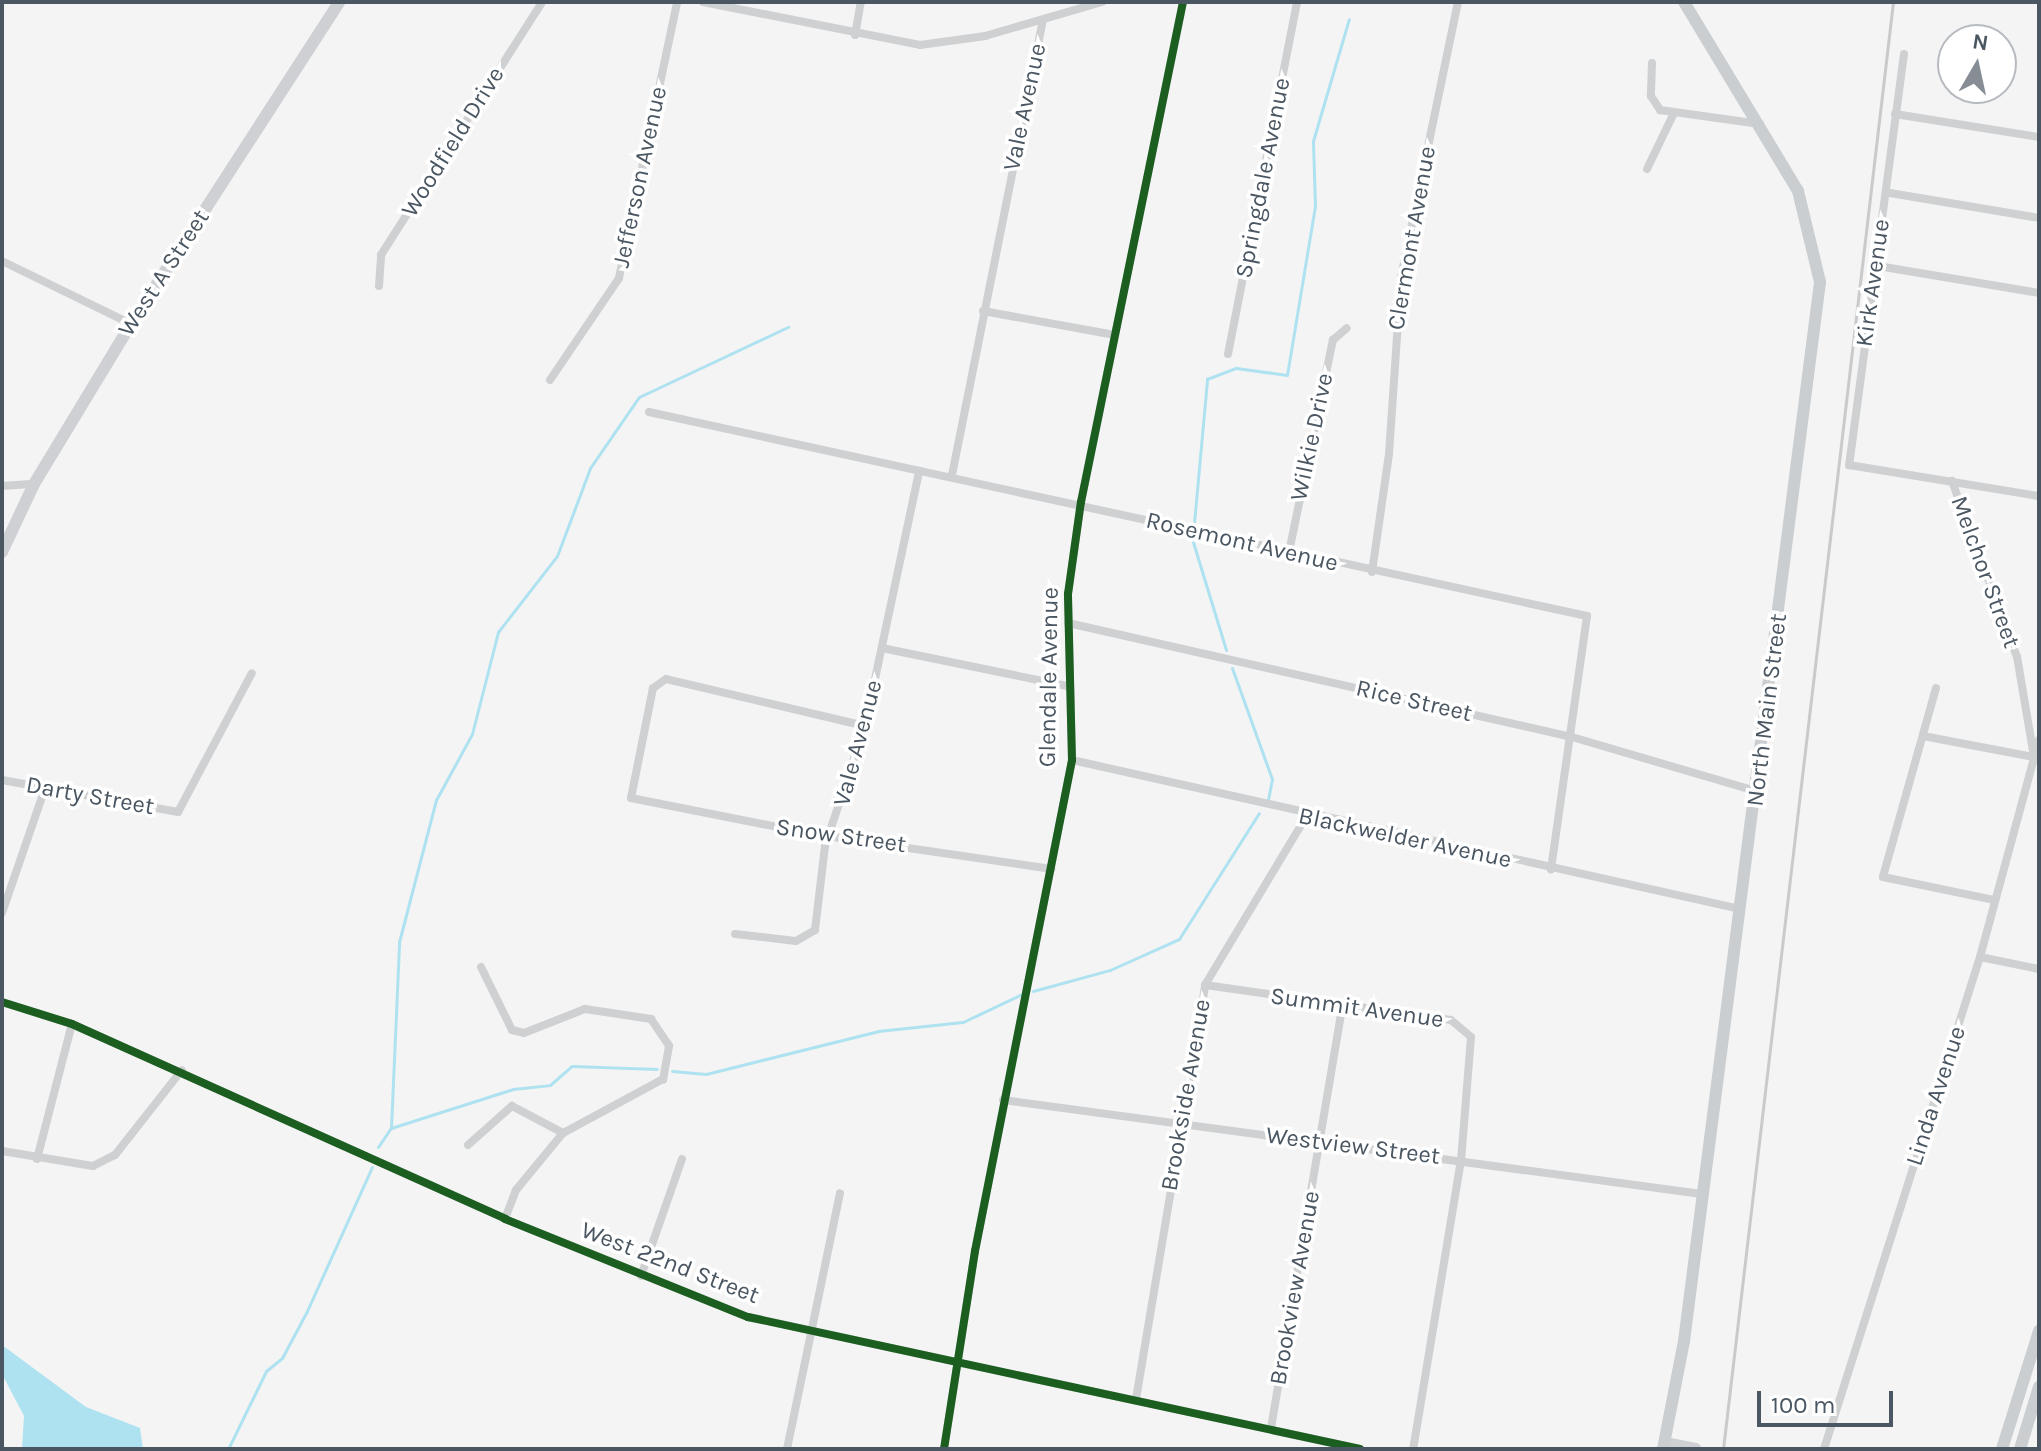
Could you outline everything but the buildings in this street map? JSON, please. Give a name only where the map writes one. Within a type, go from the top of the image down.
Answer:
[{"type":"main road","name":"North Main Street","points":[[1664,1446],[1757,791],[1820,282],[1810,222],[1760,124],[1684,2]]},
{"type":"main road","points":[[2002,1449],[2039,1331]]},
{"type":"main road","points":[[2020,1449],[2039,1387]]},
{"type":"street","name":"West A Street","points":[[2,552],[34,484],[131,324],[339,2]]},
{"type":"street","name":"Woodfield Drive","points":[[379,286],[381,255],[542,2]]},
{"type":"street","name":"Jefferson Avenue","points":[[550,380],[619,278],[677,2]]},
{"type":"street","points":[[703,2],[855,35],[920,45],[1043,21],[1102,2]]},
{"type":"street","points":[[855,35],[861,2]]},
{"type":"street","name":"Glendale Avenue","points":[[944,1449],[1003,1100],[1072,760],[1067,686],[1068,623],[1081,502],[1183,2]]},
{"type":"street","name":"Springdale Avenue","points":[[1228,354],[1297,2]]},
{"type":"street","name":"Clermont Avenue","points":[[1372,572],[1389,454],[1401,277],[1458,2]]},
{"type":"street","name":"Vale Avenue","points":[[952,475],[1043,21]]},
{"type":"street","name":"Kirk Avenue","points":[[1904,54],[1895,114],[1890,193],[1872,265],[1849,465],[1952,481]]},
{"type":"street","points":[[1652,63],[1654,104],[1674,113],[1760,124]]},
{"type":"street","points":[[1647,169],[1674,113]]},
{"type":"street","points":[[1895,114],[2039,137]]},
{"type":"street","points":[[1890,193],[2039,218]]},
{"type":"street","points":[[2,261],[131,324]]},
{"type":"street","points":[[1872,265],[2039,293]]},
{"type":"street","points":[[983,311],[1115,335]]},
{"type":"street","name":"Wilkie Drive","points":[[1289,552],[1333,340],[1347,328]]},
{"type":"street","name":"Rosemont Avenue","points":[[649,412],[919,471],[1081,502],[1372,572],[1587,616],[1551,869]]},
{"type":"street","name":"Vale Avenue","points":[[735,934],[809,939],[833,836],[865,726],[919,471]]},
{"type":"street","points":[[1952,481],[2039,496]]},
{"type":"street","name":"Melchor Street","points":[[1952,481],[2017,657],[2034,757]]},
{"type":"street","points":[[2,486],[34,484]]},
{"type":"street","name":"Rice Street","points":[[1068,623],[1572,737],[1757,791]]},
{"type":"street","points":[[882,648],[1067,686]]},
{"type":"street","name":"Darty Street","points":[[2,780],[178,812],[252,673]]},
{"type":"street","name":"Snow Street","points":[[865,726],[666,679],[653,688],[631,798],[833,836],[1051,869]]},
{"type":"street","points":[[1936,688],[1883,877],[1994,900]]},
{"type":"street","points":[[1923,736],[2034,757]]},
{"type":"street","name":"Linda Avenue","points":[[1824,1449],[1980,957],[2039,740]]},
{"type":"street","name":"Blackwelder Avenue","points":[[1072,760],[1306,817],[1740,909]]},
{"type":"street","points":[[2,913],[45,788]]},
{"type":"street","name":"Brookside Avenue","points":[[1136,1399],[1205,985],[1306,817]]},
{"type":"street","points":[[1980,957],[2039,969]]},
{"type":"street","points":[[481,967],[512,1030],[524,1033],[585,1009],[651,1019],[665,1033],[663,1079],[563,1133],[516,1190],[505,1219]]},
{"type":"street","name":"Summit Avenue","points":[[1205,985],[1465,1028],[1475,1048],[1461,1160],[1413,1449]]},
{"type":"street","name":"West 22nd Street","points":[[2,1002],[72,1024],[182,1070],[505,1219],[748,1317],[1360,1449]]},
{"type":"street","name":"Brookview Avenue","points":[[1271,1428],[1342,1006]]},
{"type":"street","points":[[37,1159],[72,1024]]},
{"type":"street","points":[[2,1151],[93,1166],[115,1155],[182,1070]]},
{"type":"street","name":"Westview Street","points":[[1003,1100],[1702,1194]]},
{"type":"street","points":[[468,1145],[512,1106],[563,1133]]},
{"type":"street","points":[[641,1276],[682,1159]]},
{"type":"street","points":[[787,1449],[840,1193]]},
{"type":"street","points":[[1664,1446],[1695,1449]]},
{"type":"water","points":[[2,1345],[86,1407],[140,1428],[143,1449],[22,1448],[24,1416],[2,1374]]},
{"type":"waterway","points":[[1194,523],[1207,379],[1236,368],[1287,375],[1315,206],[1313,141],[1349,19]]},
{"type":"waterway","points":[[391,1128],[399,942],[436,800],[472,734],[498,632],[557,556],[590,468],[639,397],[788,327]]},
{"type":"waterway","points":[[1193,542],[1226,650]]},
{"type":"waterway","points":[[1232,668],[1272,779],[1268,800]]},
{"type":"waterway","points":[[1033,991],[1110,970],[1179,939],[1259,813]]},
{"type":"waterway","points":[[672,1071],[706,1074],[878,1031],[963,1022],[1022,994]]},
{"type":"waterway","points":[[378,1147],[391,1128],[513,1089],[550,1085],[572,1066],[657,1069]]},
{"type":"waterway","points":[[228,1449],[266,1371],[282,1358],[307,1311],[372,1167]]},
{"type":"railway","points":[[1723,1449],[1893,2]]},
{"type":"cycle path","points":[[944,1449],[975,1251],[1072,760],[1068,594],[1081,502],[1183,2]]},
{"type":"cycle path","points":[[2,1002],[72,1024],[505,1219],[748,1317],[1360,1449]]}]
